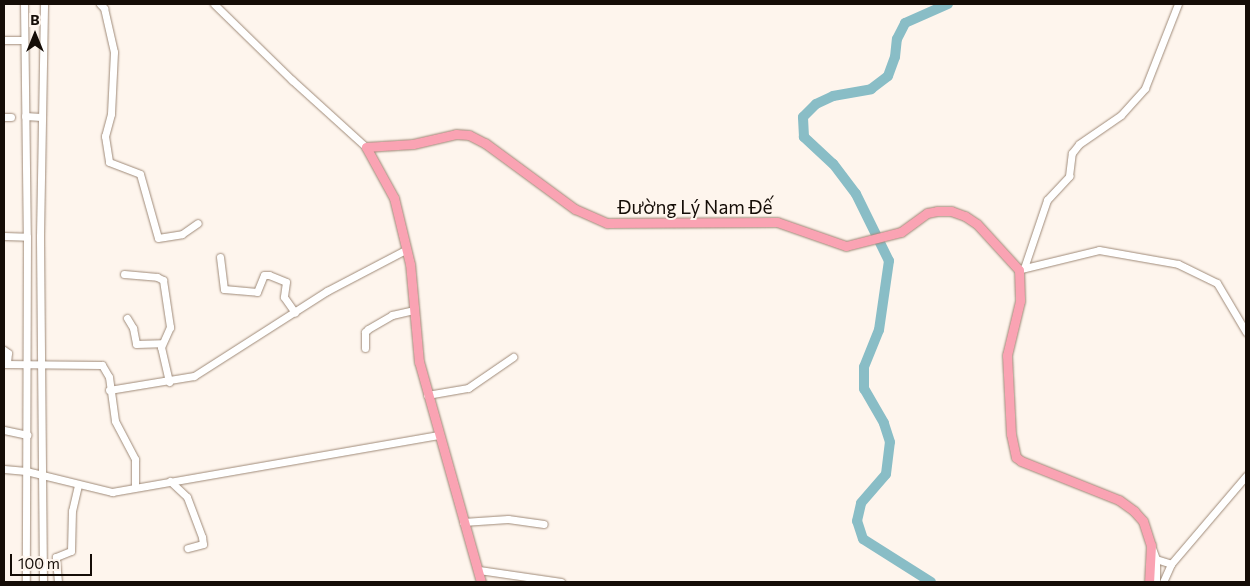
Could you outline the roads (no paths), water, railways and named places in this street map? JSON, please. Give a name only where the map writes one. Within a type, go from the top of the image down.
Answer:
[{"type":"main road","name":"Đường Lý Nam Đế","points":[[366,147],[413,144],[456,134],[469,135],[485,143],[575,209],[607,223],[777,222],[840,246],[865,244],[897,233],[927,213],[952,211],[977,224],[1021,269]]},
{"type":"main road","points":[[366,147],[391,191],[407,249],[419,362],[438,435],[482,582]]},
{"type":"main road","points":[[1021,269],[1020,301],[1007,354],[1011,434],[1016,457],[1127,505],[1143,521],[1151,545],[1149,582]]},
{"type":"street","points":[[24,4],[27,237],[26,582]]},
{"type":"street","points":[[42,582],[40,474],[41,117],[44,4]]},
{"type":"street","points":[[112,4],[102,6],[114,52],[111,114],[105,136],[109,162],[140,174],[158,238],[182,234],[198,223]]},
{"type":"street","points":[[1021,269],[1047,200],[1068,176],[1072,153],[1079,144],[1121,115],[1145,88],[1178,4]]},
{"type":"street","points":[[218,5],[292,80],[366,147]]},
{"type":"street","points":[[4,40],[24,40]]},
{"type":"street","points":[[25,116],[41,117]]},
{"type":"street","points":[[4,236],[27,237]]},
{"type":"street","points":[[109,390],[169,382],[199,374],[352,276],[407,249]]},
{"type":"street","points":[[1021,269],[1099,250],[1178,264],[1217,283],[1246,332]]},
{"type":"street","points":[[220,257],[224,289],[257,292],[264,275],[269,275],[286,282],[285,300],[295,313]]},
{"type":"street","points":[[124,274],[163,279],[170,327],[162,343],[169,382]]},
{"type":"street","points":[[365,348],[365,332],[368,329],[392,315],[414,310]]},
{"type":"street","points":[[126,318],[133,328],[136,344],[162,343]]},
{"type":"street","points":[[4,350],[8,353],[5,363],[102,365],[109,377],[109,390],[116,421],[135,459],[135,486]]},
{"type":"street","points":[[427,395],[468,388],[513,357]]},
{"type":"street","points":[[4,430],[26,436]]},
{"type":"street","points":[[4,469],[26,471],[78,486],[112,492],[135,486],[438,435]]},
{"type":"street","points":[[1162,582],[1171,564],[1246,476]]},
{"type":"street","points":[[170,481],[187,497],[202,537],[203,544],[188,548]]},
{"type":"street","points":[[58,582],[56,557],[71,551],[72,511],[78,486]]},
{"type":"street","points":[[464,522],[508,519],[544,524]]},
{"type":"street","points":[[1151,545],[1156,559],[1156,582]]},
{"type":"street","points":[[1156,559],[1171,564]]},
{"type":"street","points":[[478,570],[561,582]]},
{"type":"waterway","points":[[931,582],[863,539],[857,521],[861,503],[886,474],[890,442],[884,423],[864,389],[864,367],[879,330],[889,261],[856,194],[833,164],[804,137],[803,117],[816,104],[833,96],[871,89],[888,76],[895,57],[897,39],[905,23],[948,4]]}]
